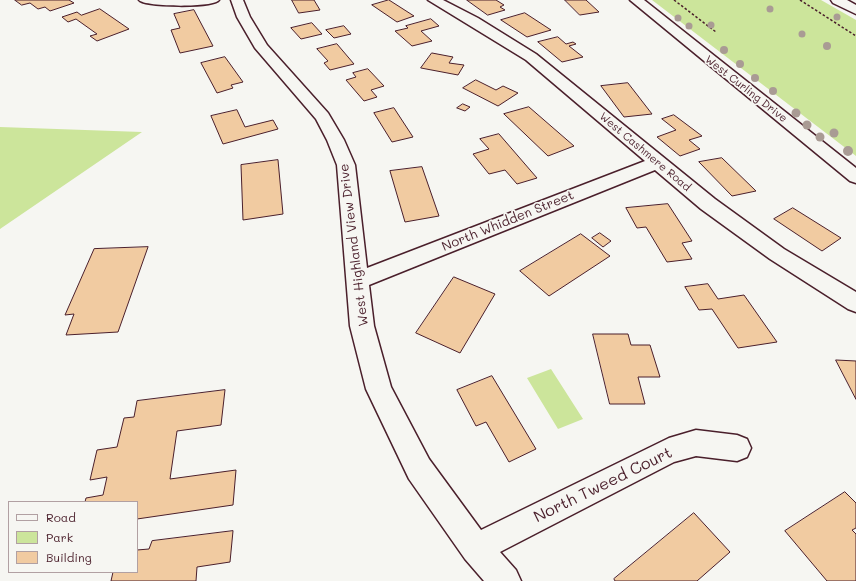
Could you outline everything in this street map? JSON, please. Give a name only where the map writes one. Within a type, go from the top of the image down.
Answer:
[{"type":"street","points":[[144,0],[183,2],[213,0]]},
{"type":"street","name":"West Highland View Drive","points":[[237,0],[242,16],[260,47],[322,117],[337,142],[346,166],[362,326],[380,389],[419,469],[476,548],[505,581]]},
{"type":"street","name":"West Cashmere Road","points":[[434,0],[479,25],[531,57],[708,204],[777,254],[856,303]]},
{"type":"street","name":"West Curling Drive","points":[[636,0],[856,177]]},
{"type":"street","points":[[837,0],[856,10]]},
{"type":"street","name":"North Whidden Street","points":[[358,280],[658,162]]},
{"type":"street","name":"North Tweed Court","points":[[476,548],[669,450],[696,443],[736,448]]},
{"type":"path","points":[[674,0],[716,32]]},
{"type":"path","points":[[800,0],[856,36]]},
{"type":"green space","points":[[652,0],[821,0],[856,20],[856,156]]},
{"type":"green space","points":[[0,127],[142,132],[0,229]]},
{"type":"green space","points":[[551,369],[583,419],[558,429],[527,378]]},
{"type":"building","points":[[15,0],[69,0],[74,3],[50,11],[45,7],[38,9],[30,3],[22,5]]},
{"type":"building","points":[[292,0],[314,0],[320,10],[299,13]]},
{"type":"building","points":[[389,0],[414,16],[397,22],[372,5]]},
{"type":"building","points":[[467,0],[496,0],[504,5],[500,7],[505,10],[488,15]]},
{"type":"building","points":[[565,0],[586,0],[599,12],[580,15]]},
{"type":"building","points":[[100,9],[129,29],[97,41],[90,36],[97,34],[76,19],[68,22],[62,17],[77,12],[81,15]]},
{"type":"building","points":[[194,10],[213,46],[180,53],[171,30],[180,28],[174,14]]},
{"type":"building","points":[[525,13],[551,30],[527,37],[501,20]]},
{"type":"building","points":[[431,19],[439,26],[421,31],[432,41],[412,46],[395,31],[408,28],[406,26]]},
{"type":"building","points":[[312,23],[322,34],[301,39],[291,28]]},
{"type":"building","points":[[344,26],[351,34],[334,38],[326,30]]},
{"type":"building","points":[[558,37],[566,44],[573,42],[576,44],[569,46],[583,57],[562,62],[538,42]]},
{"type":"building","points":[[337,44],[354,64],[330,70],[324,63],[328,61],[317,49]]},
{"type":"building","points":[[432,53],[453,57],[449,63],[464,65],[458,75],[421,68]]},
{"type":"building","points":[[225,57],[243,82],[231,85],[233,88],[217,93],[201,63]]},
{"type":"building","points":[[368,69],[384,86],[371,90],[377,97],[364,101],[346,80],[356,77],[353,73]]},
{"type":"building","points":[[476,80],[496,90],[503,86],[518,93],[498,106],[463,88]]},
{"type":"building","points":[[628,83],[652,114],[624,117],[601,86]]},
{"type":"building","points":[[463,104],[470,107],[465,111],[457,108]]},
{"type":"building","points":[[529,107],[574,146],[548,156],[504,114]]},
{"type":"building","points":[[394,108],[413,137],[392,142],[374,113]]},
{"type":"building","points":[[237,110],[245,127],[273,120],[278,129],[223,144],[211,116]]},
{"type":"building","points":[[674,115],[702,136],[689,140],[700,149],[680,156],[657,137],[676,130],[662,119]]},
{"type":"building","points":[[499,134],[537,178],[517,184],[505,170],[489,174],[473,154],[489,149],[480,139]]},
{"type":"building","points":[[722,158],[756,191],[732,196],[699,162]]},
{"type":"building","points":[[278,160],[283,214],[243,220],[241,165]]},
{"type":"building","points":[[422,167],[439,216],[405,222],[390,171]]},
{"type":"building","points":[[668,204],[692,241],[682,243],[692,259],[667,262],[646,227],[637,228],[626,208]]},
{"type":"building","points":[[793,208],[841,238],[822,251],[774,219]]},
{"type":"building","points":[[600,233],[611,241],[603,247],[592,238]]},
{"type":"building","points":[[581,234],[610,256],[549,296],[520,271]]},
{"type":"building","points":[[148,247],[118,332],[66,335],[74,314],[65,315],[94,249]]},
{"type":"building","points":[[454,277],[495,294],[460,353],[416,333]]},
{"type":"building","points":[[708,284],[718,299],[744,295],[777,342],[738,348],[712,309],[699,310],[685,287]]},
{"type":"building","points":[[593,334],[628,334],[631,345],[650,345],[660,377],[638,377],[645,404],[610,404]]},
{"type":"building","points":[[836,360],[856,361],[856,399]]},
{"type":"building","points":[[492,376],[536,449],[509,462],[486,422],[476,426],[457,390]]},
{"type":"building","points":[[225,390],[221,425],[177,431],[170,479],[236,470],[233,505],[138,519],[138,501],[85,501],[86,498],[103,495],[107,477],[90,480],[97,450],[117,447],[124,418],[134,417],[137,401]]},
{"type":"building","points":[[845,492],[856,503],[856,528],[852,530],[856,534],[856,581],[827,581],[785,531]]},
{"type":"building","points":[[694,513],[730,552],[697,581],[615,581],[614,579]]},
{"type":"building","points":[[233,531],[230,562],[197,567],[196,581],[111,581],[113,573],[138,573],[138,550],[149,549],[152,541]]}]
